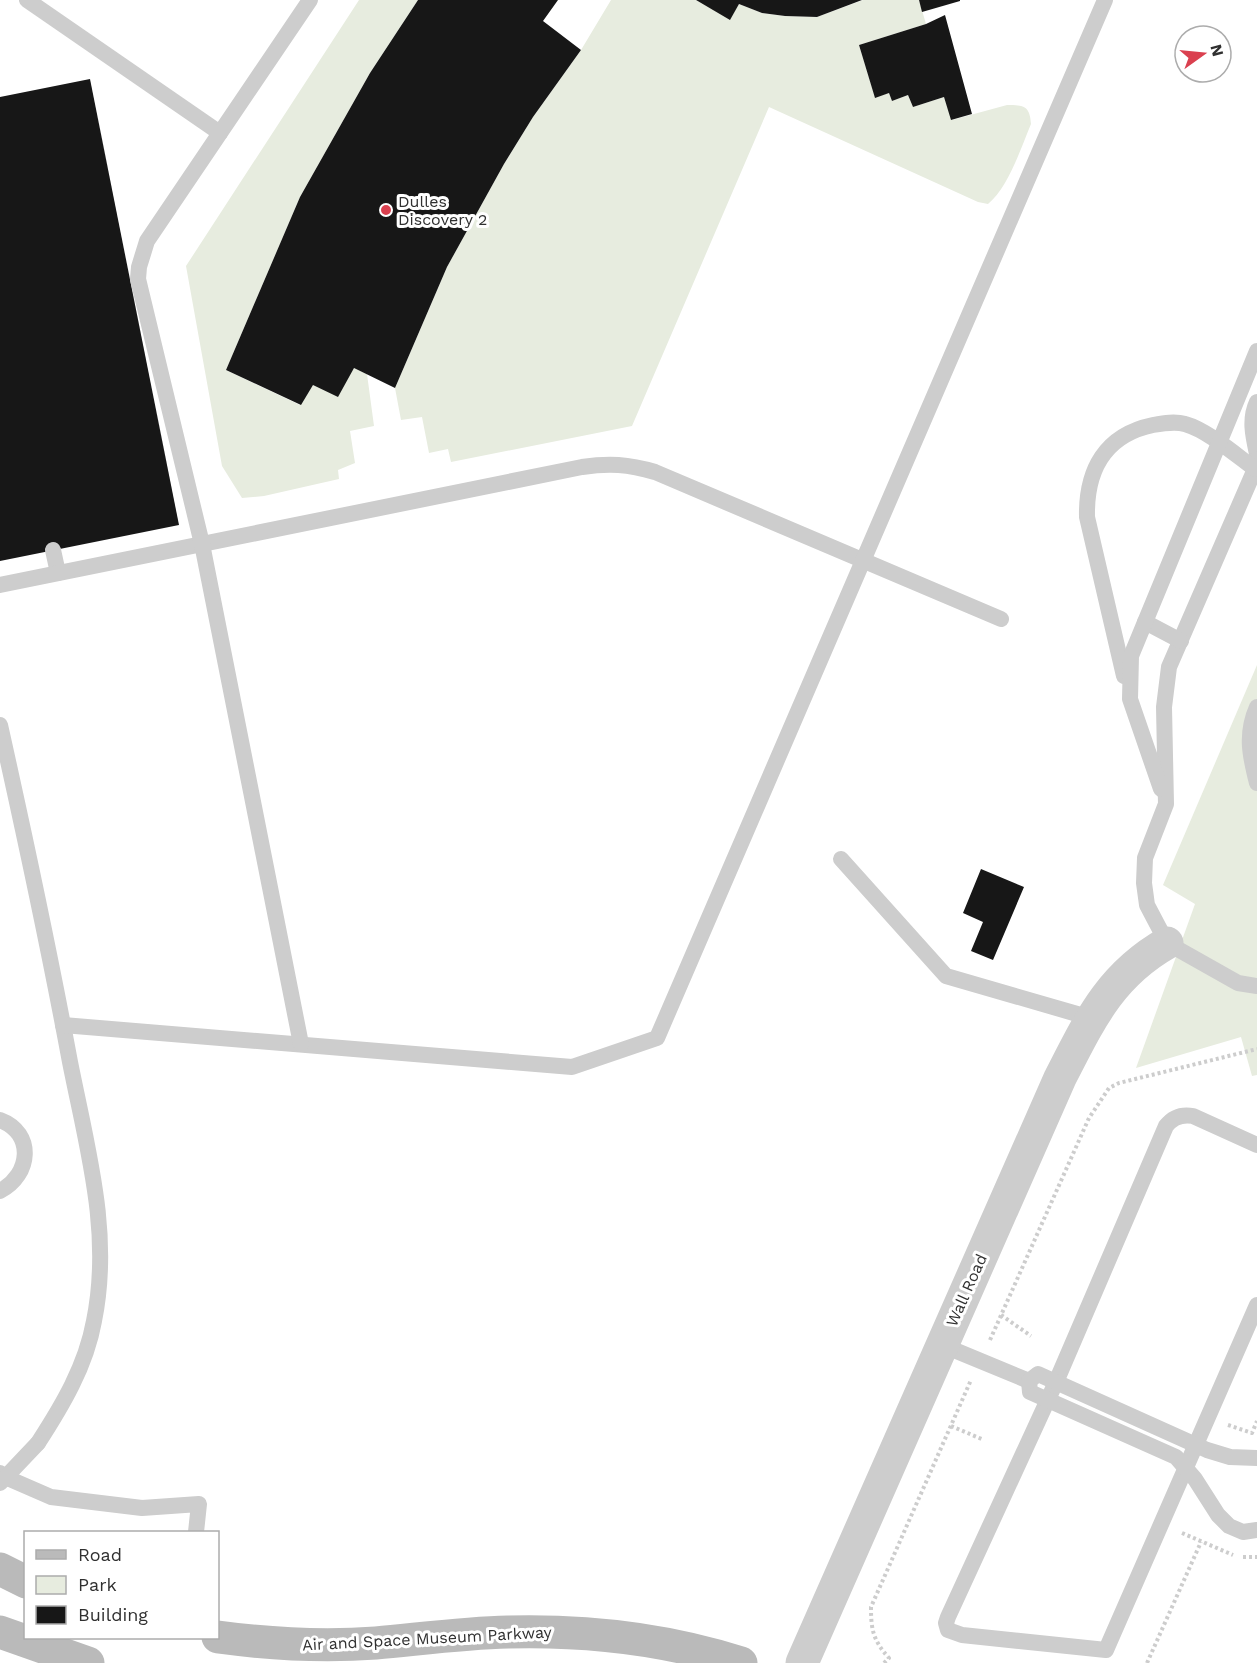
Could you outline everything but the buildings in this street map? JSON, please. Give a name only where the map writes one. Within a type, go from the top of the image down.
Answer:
[{"type":"main road","points":[[0,1569],[24,1581]]},
{"type":"main road","points":[[0,1632],[88,1663]]},
{"type":"main road","name":"Air and Space Museum Parkway","points":[[219,1637],[285,1644],[335,1644],[376,1643],[508,1632],[596,1634],[669,1644],[741,1663]]},
{"type":"street","name":"Wall Road","points":[[802,1663],[1060,1078],[1091,1018],[1121,978],[1152,952],[1167,943]]},
{"type":"lane","points":[[27,0],[220,133]]},
{"type":"lane","points":[[301,1044],[202,544],[138,279],[147,241],[310,0]]},
{"type":"lane","points":[[63,1025],[572,1067],[657,1038],[1105,0]]},
{"type":"lane","points":[[1130,699],[1131,656],[1257,351]]},
{"type":"lane","points":[[1257,402],[1253,411],[1256,460],[1169,667],[1164,707],[1166,804],[1145,858],[1144,883],[1147,905],[1167,943],[1238,983],[1257,986]]},
{"type":"lane","points":[[1166,804],[1130,699],[1088,517],[1089,486],[1104,454],[1117,440],[1133,431],[1158,424],[1173,422],[1185,424],[1256,460]]},
{"type":"lane","points":[[0,585],[582,467],[618,464],[634,465],[655,472],[1001,619]]},
{"type":"lane","points":[[53,550],[58,573]]},
{"type":"lane","points":[[1145,622],[1181,641]]},
{"type":"lane","points":[[1257,707],[1252,722],[1249,745],[1257,783]]},
{"type":"lane","points":[[0,725],[63,1025],[100,1227],[99,1292],[86,1352],[59,1410],[38,1443],[0,1483]]},
{"type":"lane","points":[[841,859],[946,976],[1091,1018]]},
{"type":"lane","points":[[1257,1145],[1193,1116],[1186,1115],[1170,1120],[1166,1126],[1056,1382],[948,1617],[946,1623],[948,1630],[953,1633],[1106,1650],[1257,1305]]},
{"type":"lane","points":[[0,1120],[14,1128],[21,1138],[24,1163],[20,1174],[12,1184],[0,1191]]},
{"type":"lane","points":[[942,1345],[1029,1381]]},
{"type":"lane","points":[[1029,1381],[1038,1374],[1195,1445],[1230,1457],[1257,1458]]},
{"type":"lane","points":[[1029,1381],[1030,1392],[1176,1457],[1208,1498],[1218,1515],[1229,1526],[1243,1532],[1257,1530]]},
{"type":"lane","points":[[0,1473],[5,1478],[51,1497],[142,1508],[199,1504],[196,1531]]},
{"type":"path","points":[[993,1334],[1089,1118],[1109,1088],[1119,1083],[1257,1049]]},
{"type":"path","points":[[1001,1315],[1031,1336]]},
{"type":"path","points":[[884,1663],[889,1658],[874,1639],[871,1628],[871,1607],[968,1387]]},
{"type":"path","points":[[1220,1422],[1252,1433],[1257,1421]]},
{"type":"path","points":[[951,1426],[984,1440]]},
{"type":"path","points":[[1181,1533],[1224,1552],[1240,1557],[1257,1557]]},
{"type":"path","points":[[1147,1663],[1201,1542]]},
{"type":"green space","points":[[359,0],[418,0],[370,73],[300,197],[226,370],[300,405],[313,385],[354,368],[367,374],[374,426],[350,431],[355,463],[338,470],[339,479],[264,496],[242,498],[222,466],[186,266]]},
{"type":"green space","points":[[611,0],[696,0],[730,19],[739,4],[762,13],[817,17],[863,0],[919,0],[926,24],[859,45],[875,97],[889,93],[892,101],[908,95],[913,107],[944,97],[952,120],[1007,105],[1018,105],[1027,110],[1031,124],[1008,178],[988,204],[978,202],[769,107],[632,426],[451,462],[448,449],[429,453],[422,417],[401,420],[395,388],[447,267],[504,164],[533,117],[581,50]]},
{"type":"green space","points":[[1257,665],[1257,1075],[1252,1076],[1241,1037],[1136,1068],[1195,904],[1163,885]]},
{"type":"place","name":"Dulles Discovery 2","points":[[386,210]]}]
